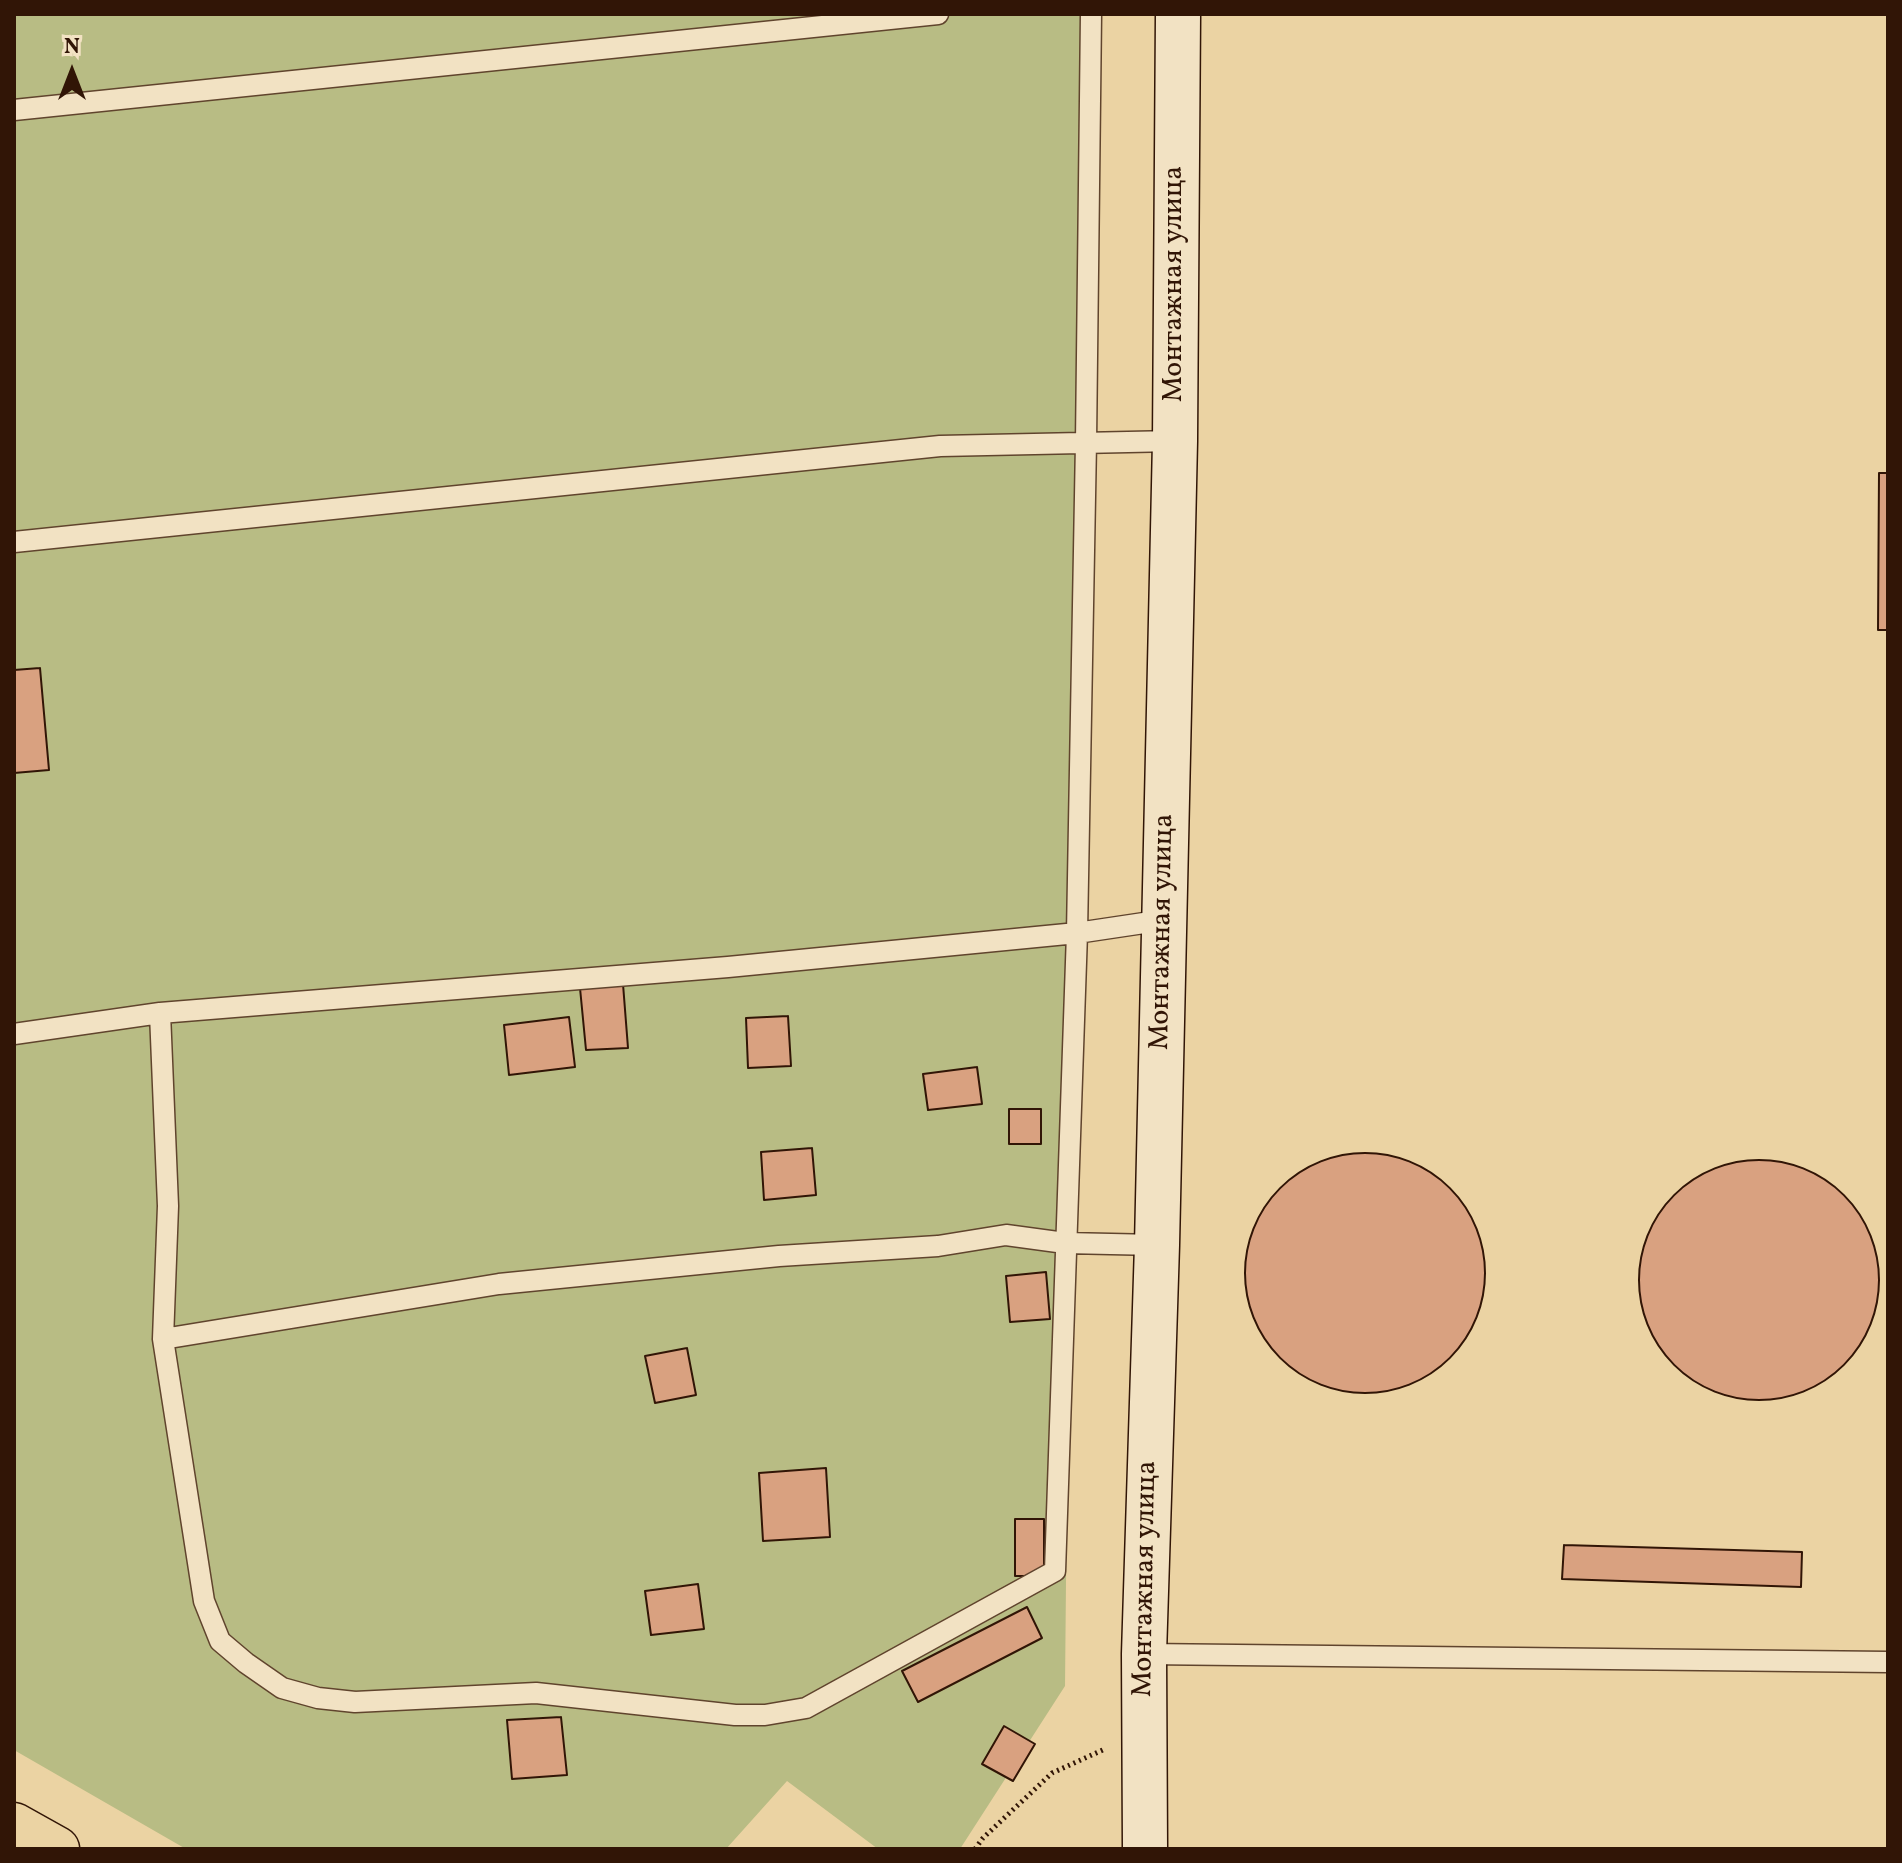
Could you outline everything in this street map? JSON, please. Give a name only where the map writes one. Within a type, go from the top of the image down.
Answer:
[{"type":"main road","points":[[14,1825],[57,1849]]},
{"type":"street","name":"Монтажная улица","points":[[1145,1849],[1144,1654],[1157,1245],[1175,441],[1178,14]]},
{"type":"lane","points":[[14,110],[938,14]]},
{"type":"lane","points":[[160,1013],[168,1206],[163,1339],[204,1601],[220,1641],[282,1688],[318,1698],[355,1702],[536,1693],[735,1715],[765,1715],[806,1708],[1055,1571],[1077,933],[1091,14]]},
{"type":"lane","points":[[14,542],[940,446],[1175,441]]},
{"type":"lane","points":[[14,1034],[160,1013],[712,968],[1077,933],[1164,920]]},
{"type":"lane","points":[[163,1339],[499,1284],[779,1256],[938,1246],[1006,1235],[1065,1243],[1157,1245]]},
{"type":"lane","points":[[1144,1654],[1888,1662]]},
{"type":"path","points":[[975,1849],[1052,1773],[1144,1731]]},
{"type":"green space","points":[[14,14],[1081,14],[1065,1686],[960,1849],[878,1849],[787,1781],[726,1849],[186,1849],[14,1750]]},
{"type":"building","points":[[1879,473],[1888,473],[1888,630],[1878,630]]},
{"type":"building","points":[[40,668],[49,770],[14,773],[14,670]]},
{"type":"building","points":[[623,984],[628,1048],[586,1050],[580,988]]},
{"type":"building","points":[[788,1016],[791,1066],[748,1068],[746,1018]]},
{"type":"building","points":[[569,1017],[575,1067],[509,1075],[504,1025]]},
{"type":"building","points":[[977,1067],[982,1104],[928,1110],[923,1074]]},
{"type":"building","points":[[1009,1109],[1041,1109],[1041,1144],[1009,1144]]},
{"type":"building","points":[[812,1148],[816,1195],[764,1200],[761,1152]]},
{"type":"building","points":[[1365,1153],[1388,1155],[1411,1162],[1432,1173],[1450,1188],[1465,1206],[1476,1227],[1483,1250],[1483,1296],[1476,1319],[1465,1340],[1450,1358],[1432,1373],[1411,1384],[1388,1391],[1365,1393],[1342,1391],[1319,1384],[1298,1373],[1280,1358],[1265,1340],[1254,1319],[1247,1296],[1245,1273],[1247,1250],[1254,1227],[1265,1206],[1280,1188],[1298,1173],[1319,1162],[1342,1155]]},
{"type":"building","points":[[1759,1160],[1782,1162],[1805,1169],[1826,1180],[1844,1195],[1859,1213],[1870,1234],[1877,1257],[1877,1303],[1870,1326],[1859,1347],[1844,1365],[1826,1380],[1805,1391],[1782,1398],[1759,1400],[1736,1398],[1713,1391],[1692,1380],[1674,1365],[1659,1347],[1648,1326],[1641,1303],[1639,1280],[1641,1257],[1648,1234],[1659,1213],[1674,1195],[1692,1180],[1713,1169],[1736,1162]]},
{"type":"building","points":[[1046,1272],[1050,1319],[1010,1322],[1006,1276]]},
{"type":"building","points":[[687,1348],[696,1395],[655,1403],[645,1356]]},
{"type":"building","points":[[826,1468],[830,1537],[763,1541],[759,1473]]},
{"type":"building","points":[[1015,1519],[1044,1519],[1044,1576],[1015,1576]]},
{"type":"building","points":[[1564,1545],[1802,1552],[1801,1587],[1562,1579]]},
{"type":"building","points":[[698,1584],[704,1629],[651,1635],[645,1591]]},
{"type":"building","points":[[1027,1607],[1042,1638],[918,1702],[902,1671]]},
{"type":"building","points":[[561,1717],[567,1775],[512,1779],[507,1720]]},
{"type":"building","points":[[1004,1726],[1035,1744],[1013,1781],[982,1764]]}]
